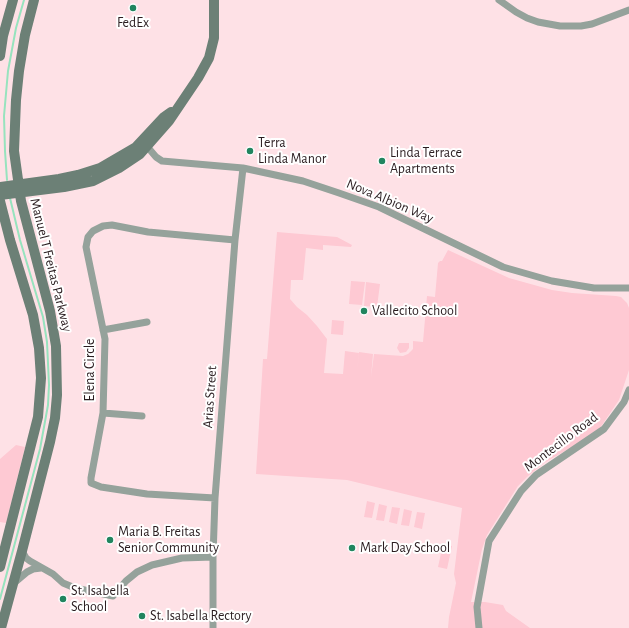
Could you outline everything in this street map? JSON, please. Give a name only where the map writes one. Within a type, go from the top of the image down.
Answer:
[{"type":"main road","points":[[0,56],[13,0]]},
{"type":"main road","name":"Manuel T Freitas Parkway","points":[[0,567],[38,417],[41,378],[39,348],[33,315],[10,240],[8,191],[14,151],[16,100],[25,35],[34,0]]},
{"type":"main road","points":[[8,191],[59,179],[91,176],[136,147],[144,144],[164,117],[179,106],[198,78],[209,58],[214,38],[214,0]]},
{"type":"main road","name":"Manuel T Freitas Parkway","points":[[1,628],[53,430],[58,377],[56,346],[50,311],[8,191]]},
{"type":"street","points":[[499,0],[527,18],[538,22],[560,26],[581,26],[592,24],[629,10]]},
{"type":"street","name":"Nova Albion Way","points":[[144,144],[156,157],[162,161],[243,168],[303,181],[379,207],[504,267],[552,281],[594,288],[629,288]]},
{"type":"street","name":"Arias Street","points":[[214,628],[213,557],[215,498],[235,240],[243,168]]},
{"type":"street","name":"Elena Circle","points":[[215,498],[147,494],[101,488],[91,483],[103,413],[105,338],[86,247],[88,237],[93,231],[103,226],[112,225],[148,232],[235,240]]},
{"type":"street","points":[[103,330],[147,322]]},
{"type":"street","name":"Montecillo Road","points":[[479,628],[478,607],[489,541],[521,491],[536,474],[604,429],[624,402],[629,390]]},
{"type":"street","points":[[103,413],[142,416]]},
{"type":"street","points":[[22,551],[26,558],[53,574],[63,583],[75,588],[113,596],[126,581],[137,572],[152,565],[182,558],[213,557]]},
{"type":"street","points":[[14,583],[27,572],[33,569],[42,568]]},
{"type":"shaded area","points":[[277,232],[337,237],[352,245],[351,247],[323,245],[323,250],[306,248],[303,280],[291,280],[290,299],[307,315],[327,339],[324,373],[343,374],[345,351],[359,352],[373,354],[371,377],[374,354],[403,356],[408,354],[413,349],[413,341],[423,342],[427,296],[435,297],[438,263],[442,261],[448,250],[509,278],[552,290],[621,297],[627,303],[629,308],[629,370],[619,400],[600,428],[584,440],[544,463],[518,486],[487,535],[482,549],[471,602],[485,602],[503,605],[506,611],[530,628],[448,628],[456,583],[454,574],[462,508],[347,480],[256,474],[263,359],[267,359]]},
{"type":"shaded area","points":[[351,281],[365,282],[362,305],[349,304]]},
{"type":"shaded area","points":[[366,282],[380,284],[377,307],[364,306]]},
{"type":"shaded area","points":[[332,320],[344,321],[343,335],[331,334]]},
{"type":"shaded area","points":[[399,343],[409,343],[409,348],[406,352],[400,353],[397,348]]},
{"type":"shaded area","points":[[16,445],[25,447],[6,523],[0,522],[0,459]]},
{"type":"shaded area","points":[[367,501],[375,503],[372,518],[364,517]]},
{"type":"shaded area","points":[[379,504],[387,506],[384,521],[376,520]]},
{"type":"shaded area","points":[[392,507],[400,508],[397,524],[389,522]]},
{"type":"shaded area","points":[[404,509],[412,511],[409,526],[401,525]]},
{"type":"shaded area","points":[[417,512],[425,513],[422,529],[414,527]]},
{"type":"shaded area","points":[[443,544],[452,546],[447,569],[438,567]]},
{"type":"waterway","points":[[7,180],[4,116],[8,71],[16,28],[24,0]]},
{"type":"waterway","points":[[0,599],[40,449],[48,405],[49,385],[47,342],[43,317],[20,240],[10,198]]},
{"type":"place","name":"FedEx","points":[[133,8]]},
{"type":"place","name":"Terra Linda Manor","points":[[250,151]]},
{"type":"place","name":"Linda Terrace Apartments","points":[[382,161]]},
{"type":"place","name":"Vallecito School","points":[[364,311]]},
{"type":"place","name":"Maria B. Freitas Senior Community","points":[[110,540]]},
{"type":"place","name":"Mark Day School","points":[[352,548]]},
{"type":"place","name":"St. Isabella School","points":[[63,599]]},
{"type":"place","name":"St. Isabella Rectory","points":[[142,616]]}]
